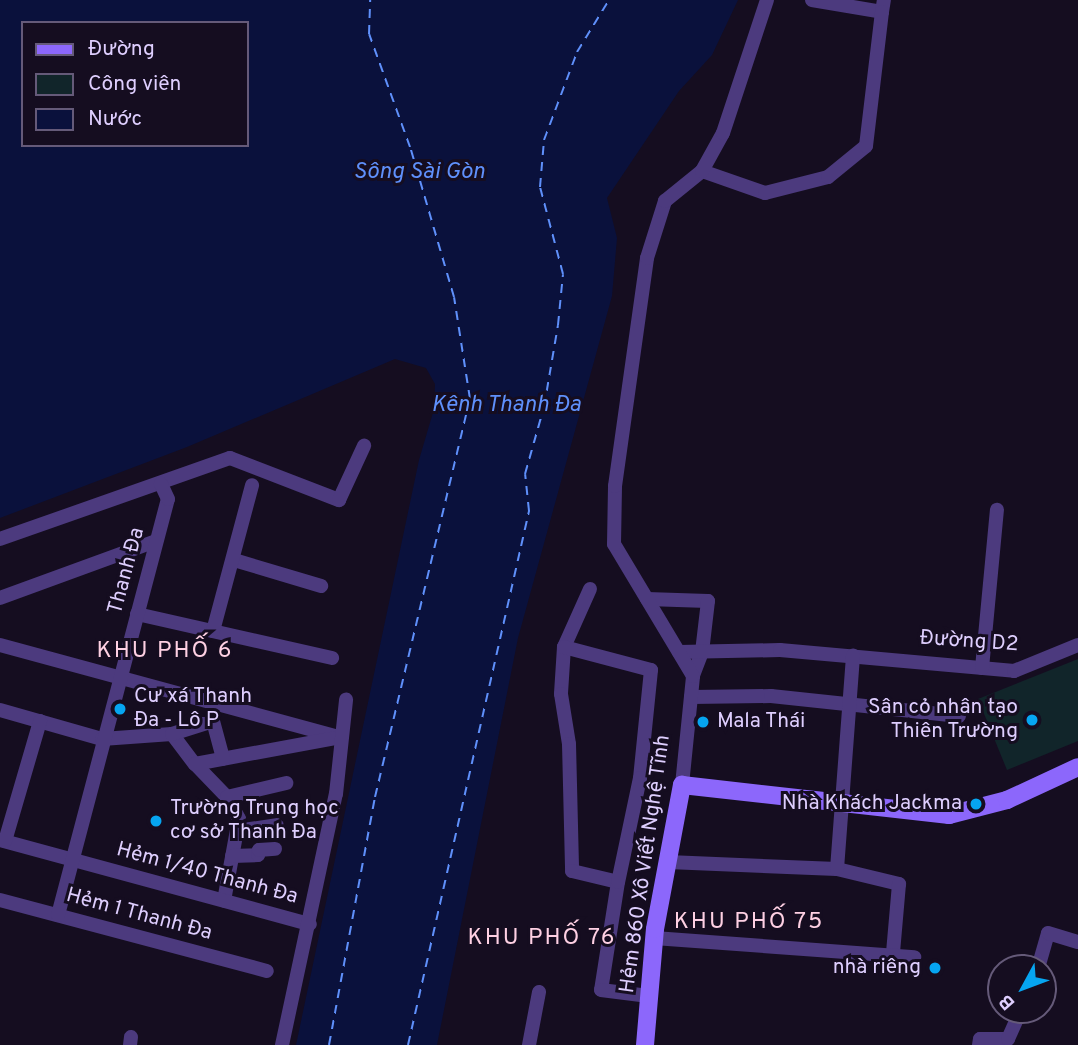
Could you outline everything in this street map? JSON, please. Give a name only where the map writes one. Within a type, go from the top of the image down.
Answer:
[{"type":"street","points":[[693,676],[614,544],[615,486],[647,258],[665,201],[702,171],[723,133],[767,0]]},
{"type":"street","points":[[702,171],[765,193],[828,177],[866,146],[883,6],[812,0]]},
{"type":"street","points":[[161,484],[230,458],[339,500],[364,446]]},
{"type":"street","name":"Thanh Đa","points":[[0,539],[161,484],[168,499],[102,739],[58,915]]},
{"type":"street","points":[[213,631],[234,560],[251,485]]},
{"type":"street","points":[[982,668],[997,510]]},
{"type":"street","points":[[0,598],[156,541]]},
{"type":"street","points":[[234,560],[321,586]]},
{"type":"street","name":"Hẻm 860 Xô Viết Nghệ Tĩnh","points":[[590,589],[564,647],[561,694],[569,744],[572,870],[618,882],[601,990],[649,996]]},
{"type":"street","name":"Hẻm 860 Xô Viết Nghệ Tĩnh","points":[[645,1045],[654,938],[682,785],[693,676],[702,652],[708,601],[647,599]]},
{"type":"street","points":[[137,614],[332,658]]},
{"type":"street","points":[[0,645],[341,737]]},
{"type":"street","name":"Đường D2","points":[[679,652],[780,650],[1022,670],[1078,645]]},
{"type":"street","points":[[564,647],[652,670],[640,778],[618,882]]},
{"type":"street","points":[[837,869],[844,804],[853,656]]},
{"type":"street","points":[[691,697],[771,696],[959,716]]},
{"type":"street","name":"Hẻm 1/40 Thanh Đa","points":[[2,841],[310,924],[337,794],[346,700]]},
{"type":"street","points":[[0,710],[102,739],[172,734],[213,721],[223,759]]},
{"type":"street","points":[[2,841],[40,721]]},
{"type":"street","points":[[172,734],[195,764],[227,797],[239,819],[224,901]]},
{"type":"street","points":[[195,764],[341,737]]},
{"type":"street","points":[[682,785],[949,815],[1007,800],[1078,767]]},
{"type":"street","points":[[227,797],[286,783]]},
{"type":"street","points":[[237,831],[277,825]]},
{"type":"street","points":[[232,856],[258,855],[259,850],[275,849]]},
{"type":"street","points":[[668,862],[837,869],[899,884],[893,953]]},
{"type":"street","name":"Hẻm 1 Thanh Đa","points":[[0,900],[267,971]]},
{"type":"street","points":[[282,1045],[310,924]]},
{"type":"street","points":[[1042,954],[1048,933],[1078,942]]},
{"type":"street","points":[[654,938],[893,953],[914,957]]},
{"type":"street","points":[[529,1045],[539,992]]},
{"type":"street","points":[[979,1045],[979,1040],[1008,1039],[1015,1024]]},
{"type":"green space","name":"Sân cỏ nhân tạo Thiên Trường","points":[[1078,659],[1078,741],[1007,770],[978,699]]},
{"type":"water","name":"Sông Sài Gòn","points":[[0,0],[738,0],[712,55],[679,91],[607,198],[617,238],[612,296],[518,638],[437,1045],[296,1045],[419,460],[434,409],[435,384],[426,368],[395,359],[187,447],[0,518]]},
{"type":"ferry route","points":[[329,1045],[375,797],[470,399],[454,297],[410,147],[369,34],[370,0]]},
{"type":"ferry route","points":[[408,1045],[529,511],[525,474],[544,407],[558,325],[563,274],[540,187],[544,140],[577,52],[609,0]]},
{"type":"place","name":"Cư xá Thanh Đa - Lô P","points":[[120,709]]},
{"type":"place","name":"Sân cỏ nhân tạo Thiên Trường","points":[[1032,720]]},
{"type":"place","name":"Mala Thái","points":[[703,722]]},
{"type":"place","name":"Nhà Khách Jackma","points":[[976,804]]},
{"type":"place","name":"Trường Trung học cơ sở Thanh Đa","points":[[156,821]]},
{"type":"place","name":"nhà riêng","points":[[935,968]]},
{"type":"district","name":"KHU PHỐ 6","points":[[165,652]]},
{"type":"district","name":"KHU PHỐ 75","points":[[749,923]]},
{"type":"district","name":"KHU PHỐ 76","points":[[542,939]]},
{"type":"water label","name":"Kênh Thanh Đa","points":[[506,406]]}]
